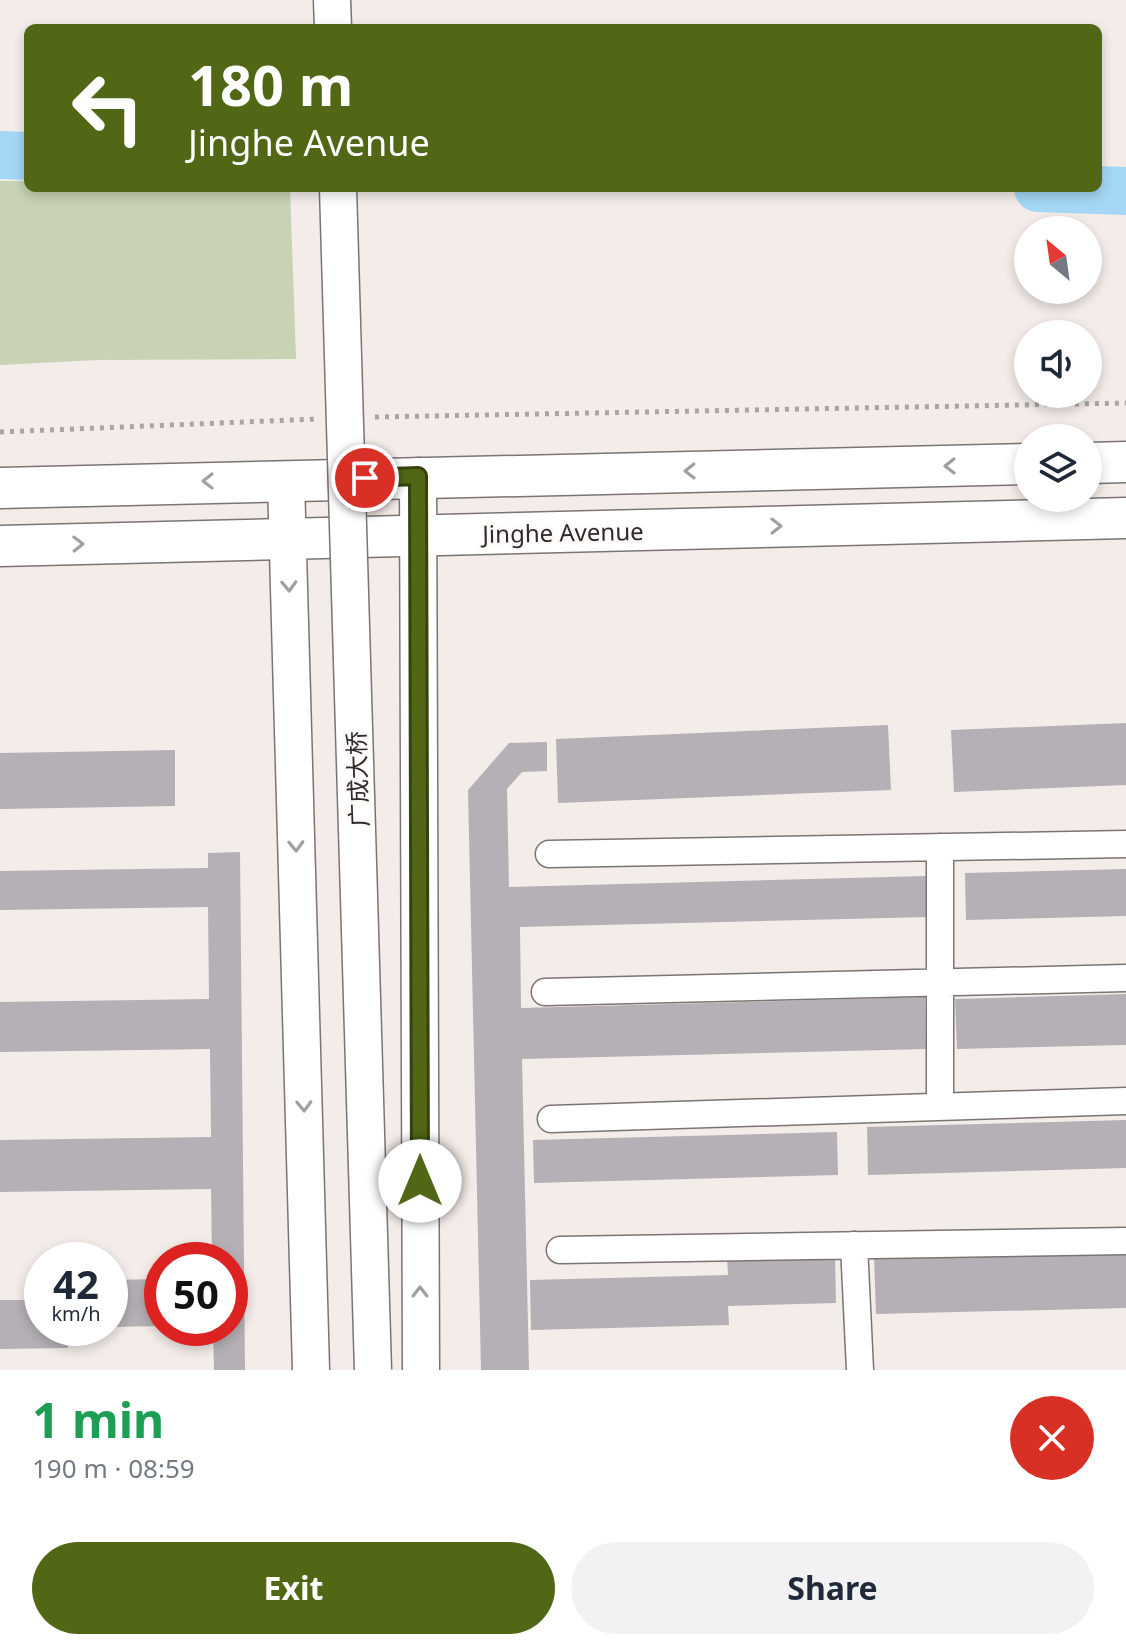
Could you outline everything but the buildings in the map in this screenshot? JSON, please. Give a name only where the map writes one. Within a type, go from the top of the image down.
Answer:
[{"type":"main road","points":[[332,0],[333,24]]},
{"type":"main road","name":"广成大桥","points":[[338,192],[373,1370]]},
{"type":"main road","points":[[1102,463],[1126,462]]},
{"type":"main road","points":[[0,488],[1014,464]]},
{"type":"main road","points":[[418,476],[421,1370]]},
{"type":"main road","points":[[286,481],[311,1370]]},
{"type":"main road","name":"Jinghe Avenue","points":[[0,546],[1126,518]]},
{"type":"street","points":[[549,854],[1126,844]]},
{"type":"street","points":[[940,847],[940,1107]]},
{"type":"street","points":[[545,992],[1126,978]]},
{"type":"street","points":[[551,1119],[1126,1101]]},
{"type":"street","points":[[560,1250],[1126,1241]]},
{"type":"street","points":[[854,1245],[860,1370]]},
{"type":"path","points":[[372,417],[1126,403]]},
{"type":"path","points":[[0,432],[326,419]]},
{"type":"green space","points":[[0,181],[24,181],[24,192],[290,192],[296,359],[97,360],[0,365]]},
{"type":"waterway","points":[[0,155],[24,156]]},
{"type":"waterway","points":[[1102,190],[1126,191]]},
{"type":"route","points":[[365,478],[418,476],[420,1181]]}]
